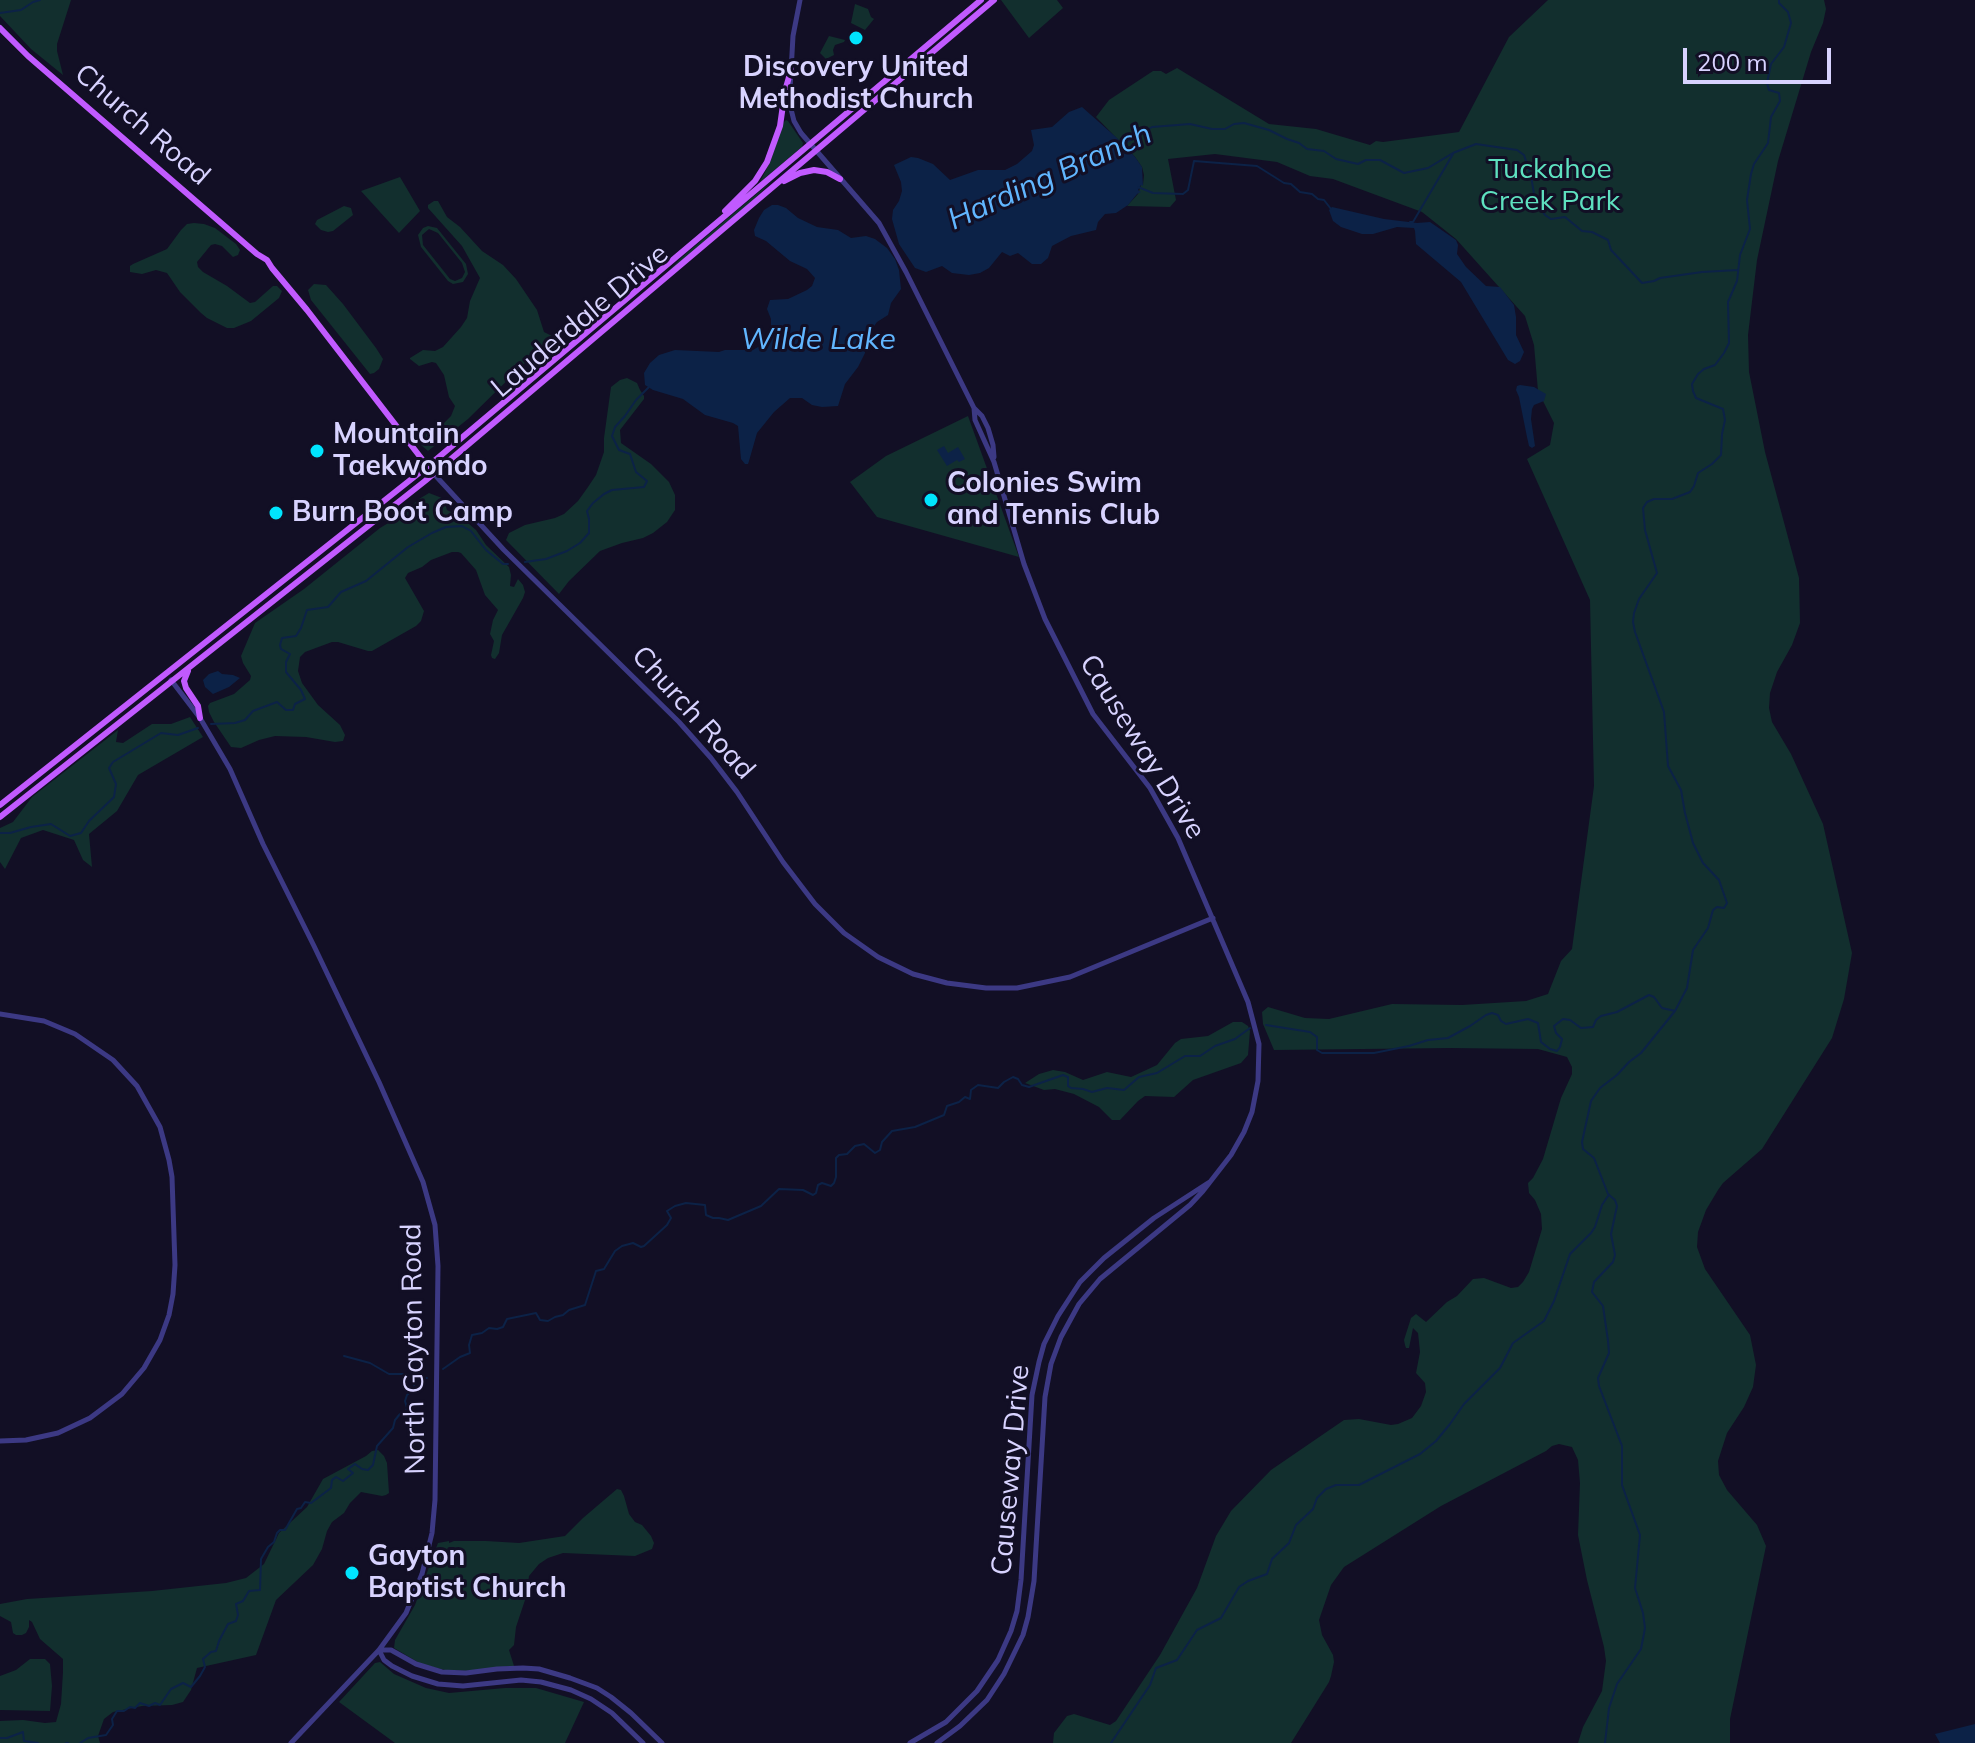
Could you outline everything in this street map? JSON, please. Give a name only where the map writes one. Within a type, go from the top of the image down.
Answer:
[{"type":"main road","name":"Lauderdale Drive","points":[[0,805],[428,467],[981,0]]},
{"type":"main road","name":"Lauderdale Drive","points":[[0,817],[434,474],[994,0]]},
{"type":"main road","name":"Church Road","points":[[0,28],[28,56],[257,254],[263,264],[272,268],[434,474]]},
{"type":"main road","points":[[708,230],[764,168],[778,133],[791,70]]},
{"type":"main road","points":[[777,184],[814,170],[840,179]]},
{"type":"main road","points":[[190,667],[184,681],[198,706],[200,718]]},
{"type":"street","name":"Causeway Drive","points":[[800,0],[793,36],[790,89],[796,125],[879,223],[974,408],[982,416],[993,445],[994,462],[1024,564],[1045,619],[1093,714],[1139,773],[1166,815],[1190,863],[1250,1009],[1259,1044],[1259,1069],[1252,1112],[1231,1155],[1190,1205],[1100,1279],[1068,1322],[1056,1349],[1047,1384],[1034,1581],[1023,1635],[987,1700],[937,1743]]},
{"type":"street","name":"Church Road","points":[[434,474],[504,550],[679,722],[737,792],[815,904],[844,933],[878,957],[913,974],[947,983],[1017,988],[1070,977],[1213,918]]},
{"type":"street","name":"North Gayton Road","points":[[166,674],[200,718],[230,769],[263,844],[361,1043],[423,1182],[435,1225],[438,1266],[436,1474],[432,1533],[417,1588],[406,1613],[379,1650],[291,1743]]},
{"type":"street","points":[[0,1014],[44,1021],[75,1034],[113,1060],[137,1086],[160,1127],[169,1160],[175,1265],[169,1315],[160,1340],[144,1368],[122,1394],[90,1418],[58,1433],[26,1440],[0,1441]]},
{"type":"street","name":"Causeway Drive","points":[[910,1743],[946,1722],[977,1691],[998,1660],[1011,1631],[1021,1580],[1032,1395],[1044,1344],[1058,1316],[1080,1282],[1104,1258],[1154,1218],[1208,1182]]},
{"type":"street","points":[[643,1743],[612,1713],[571,1690],[531,1680],[463,1686],[438,1684],[392,1666],[384,1660],[379,1650],[391,1650],[416,1664],[442,1672],[523,1668],[570,1678],[611,1697],[662,1743]]},
{"type":"green space","points":[[0,0],[71,0],[57,44],[63,75],[31,49],[0,16]]},
{"type":"green space","points":[[1001,0],[1057,0],[1063,8],[1029,38]]},
{"type":"green space","name":"Tuckahoe Creek Park","points":[[1548,0],[1824,0],[1826,9],[1778,161],[1757,260],[1748,335],[1749,372],[1765,452],[1799,578],[1800,623],[1777,672],[1769,708],[1772,722],[1791,754],[1823,824],[1852,953],[1844,999],[1832,1038],[1762,1149],[1718,1190],[1698,1232],[1697,1247],[1705,1269],[1750,1335],[1756,1365],[1753,1387],[1727,1433],[1718,1461],[1719,1475],[1727,1490],[1757,1525],[1766,1546],[1730,1719],[1730,1743],[1578,1743],[1602,1691],[1606,1661],[1578,1535],[1578,1460],[1572,1447],[1559,1444],[1441,1506],[1344,1567],[1331,1585],[1319,1620],[1322,1635],[1333,1655],[1331,1676],[1291,1743],[1053,1743],[1054,1733],[1067,1716],[1074,1714],[1110,1725],[1116,1721],[1160,1655],[1197,1588],[1216,1536],[1231,1511],[1271,1470],[1344,1420],[1359,1419],[1391,1425],[1412,1418],[1426,1392],[1425,1383],[1416,1373],[1420,1352],[1418,1333],[1413,1328],[1409,1348],[1405,1345],[1411,1318],[1416,1314],[1426,1322],[1473,1279],[1484,1278],[1511,1288],[1518,1287],[1529,1272],[1542,1229],[1541,1214],[1529,1193],[1528,1183],[1543,1159],[1561,1098],[1572,1074],[1567,1057],[1538,1049],[1274,1050],[1263,1024],[1262,1012],[1268,1007],[1305,1018],[1329,1019],[1392,1004],[1462,1005],[1526,1001],[1548,994],[1561,961],[1572,949],[1594,786],[1590,600],[1527,459],[1550,445],[1554,423],[1538,391],[1534,345],[1525,316],[1456,239],[1422,212],[1333,179],[1310,176],[1277,162],[1215,154],[1168,159],[1176,200],[1170,207],[1127,206],[1143,185],[1142,167],[1096,117],[1109,100],[1153,71],[1166,74],[1177,68],[1269,124],[1316,129],[1370,145],[1376,141],[1459,132],[1509,37]]},
{"type":"green space","points":[[855,4],[868,9],[874,19],[865,30],[851,23]]},
{"type":"green space","points":[[829,36],[845,40],[835,45],[834,55],[826,59],[820,53]]},
{"type":"green space","points":[[786,120],[803,143],[802,147],[760,182],[771,160]]},
{"type":"green space","points":[[400,177],[420,211],[399,233],[361,191]]},
{"type":"green space","points":[[773,180],[751,202],[662,278],[682,257]]},
{"type":"green space","points":[[438,201],[447,217],[482,251],[503,265],[516,279],[537,310],[544,332],[558,341],[527,361],[468,419],[428,451],[418,438],[444,423],[455,406],[449,397],[444,375],[436,363],[419,366],[410,358],[423,350],[435,351],[443,347],[461,327],[480,278],[462,246],[428,208]]},
{"type":"green space","points":[[344,206],[351,208],[353,215],[333,231],[321,230],[315,224],[317,220]]},
{"type":"green space","points":[[187,224],[215,228],[240,250],[233,257],[222,246],[211,245],[197,262],[203,272],[250,303],[273,286],[282,291],[279,298],[251,321],[227,328],[201,313],[180,292],[167,273],[156,270],[142,274],[130,272],[130,266],[167,249]]},
{"type":"green space","points":[[423,228],[437,228],[466,264],[468,274],[463,282],[453,284],[448,281],[421,247],[418,235]],"holes":[[[429,229],[438,233],[462,263],[465,272],[462,278],[455,281],[450,279],[423,245],[422,235]]]},
{"type":"green space","points":[[314,284],[326,285],[376,348],[383,359],[374,373],[370,374],[311,300],[308,290]]},
{"type":"green space","points":[[627,378],[637,383],[644,399],[620,430],[621,443],[651,464],[669,482],[675,495],[675,510],[667,522],[653,533],[600,551],[559,594],[506,540],[509,533],[525,525],[564,514],[578,501],[596,475],[604,452],[611,387]]},
{"type":"green space","name":"Colonies Swim and Tennis Club","points":[[968,416],[1019,557],[877,517],[850,482],[886,456]]},
{"type":"green space","points":[[429,493],[442,498],[447,510],[476,530],[486,545],[509,567],[510,586],[514,587],[518,579],[523,585],[523,598],[502,635],[495,659],[491,655],[494,641],[490,634],[498,610],[485,595],[476,570],[461,553],[452,552],[431,560],[408,573],[405,578],[424,611],[416,626],[372,651],[332,642],[305,652],[300,657],[298,671],[302,683],[318,705],[340,725],[345,735],[343,741],[275,736],[241,748],[231,747],[214,722],[208,706],[234,694],[250,680],[241,656],[255,623]]},
{"type":"green space","points":[[190,717],[203,737],[138,775],[117,811],[89,834],[92,867],[83,860],[74,840],[43,830],[21,838],[5,869],[0,862],[0,828],[13,822],[32,797],[118,730],[116,742],[123,743],[152,724],[171,724]]},
{"type":"green space","points":[[1233,1022],[1242,1022],[1250,1031],[1248,1055],[1241,1063],[1193,1080],[1174,1097],[1145,1096],[1120,1120],[1112,1120],[1099,1107],[1074,1094],[1055,1089],[1044,1090],[1025,1083],[1053,1070],[1083,1080],[1107,1072],[1131,1077],[1157,1065],[1181,1039],[1208,1036]]},
{"type":"green space","points":[[378,1450],[387,1463],[389,1493],[382,1496],[361,1492],[332,1522],[313,1565],[276,1600],[256,1655],[197,1668],[191,1690],[183,1702],[113,1712],[104,1719],[98,1736],[100,1743],[0,1743],[0,1721],[56,1722],[61,1704],[63,1659],[40,1639],[29,1620],[26,1633],[13,1633],[11,1622],[0,1616],[0,1604],[27,1599],[152,1591],[246,1578],[264,1564],[279,1533],[307,1507],[323,1479]]},
{"type":"green space","points":[[617,1489],[624,1496],[629,1514],[651,1536],[654,1543],[652,1549],[635,1556],[563,1553],[539,1564],[529,1576],[514,1645],[509,1650],[514,1666],[445,1670],[421,1664],[394,1648],[395,1640],[415,1605],[438,1543],[519,1543],[565,1536]]},
{"type":"green space","points":[[30,1659],[45,1659],[50,1664],[50,1711],[0,1710],[0,1676],[16,1670]]},
{"type":"green space","points":[[380,1662],[394,1674],[426,1688],[449,1693],[536,1688],[584,1702],[565,1743],[395,1743],[339,1702],[375,1663]]},
{"type":"water","name":"Wilde Lake","points":[[1082,107],[1117,138],[1142,167],[1143,186],[1138,190],[1141,192],[1128,205],[1116,213],[1105,214],[1096,230],[1071,236],[1052,246],[1048,258],[1041,264],[1032,264],[1018,253],[1010,256],[1002,252],[989,268],[980,273],[952,273],[942,266],[926,272],[915,268],[899,244],[892,219],[902,191],[894,165],[911,157],[918,158],[933,164],[950,180],[978,170],[1005,170],[1032,151],[1031,130],[1052,127],[1069,112]]},
{"type":"water","name":"Wilde Lake","points":[[772,205],[786,208],[817,227],[838,230],[851,238],[866,236],[875,239],[895,259],[901,289],[891,303],[888,315],[877,322],[866,337],[865,353],[845,384],[838,406],[822,407],[802,398],[790,398],[757,433],[748,464],[745,464],[741,459],[738,426],[705,415],[683,399],[653,390],[645,385],[644,373],[659,355],[675,350],[753,350],[771,332],[767,309],[770,300],[788,299],[812,286],[815,278],[807,269],[755,236],[759,218]]},
{"type":"water","points":[[1332,207],[1384,219],[1430,222],[1456,240],[1457,254],[1466,267],[1486,286],[1500,287],[1514,305],[1516,335],[1524,352],[1520,361],[1515,364],[1508,360],[1461,282],[1416,244],[1414,228],[1397,227],[1362,234],[1333,221],[1329,210]]},
{"type":"water","points":[[1520,385],[1534,387],[1546,394],[1544,401],[1532,409],[1535,446],[1532,448],[1516,390]]},
{"type":"water","points":[[944,446],[948,453],[958,447],[965,459],[947,466],[937,450]]},
{"type":"water","points":[[218,671],[240,678],[213,694],[205,687],[203,680]]},
{"type":"water","points":[[1975,1724],[1975,1743],[1940,1743],[1935,1734]]},
{"type":"waterway","points":[[0,13],[21,10],[40,0]]},
{"type":"waterway","points":[[1605,1743],[1609,1708],[1617,1684],[1641,1649],[1645,1628],[1635,1588],[1640,1535],[1622,1485],[1622,1446],[1599,1386],[1598,1378],[1609,1353],[1603,1306],[1592,1292],[1594,1282],[1613,1262],[1615,1255],[1611,1234],[1617,1206],[1608,1194],[1594,1158],[1583,1149],[1582,1142],[1591,1101],[1600,1088],[1641,1053],[1675,1011],[1687,988],[1693,950],[1708,928],[1713,910],[1724,908],[1727,903],[1719,880],[1703,863],[1693,843],[1681,790],[1668,766],[1664,712],[1635,632],[1634,613],[1639,599],[1657,573],[1645,530],[1643,508],[1654,499],[1672,499],[1690,492],[1698,473],[1721,455],[1725,420],[1723,409],[1696,398],[1692,384],[1704,369],[1715,365],[1729,343],[1728,302],[1737,281],[1740,255],[1750,229],[1747,200],[1751,174],[1768,143],[1771,117],[1780,101],[1779,93],[1769,90],[1767,83],[1771,64],[1784,47],[1791,23],[1788,12],[1779,0]]},
{"type":"waterway","name":"Harding Branch","points":[[1124,144],[1152,127],[1190,124],[1225,129],[1244,123],[1269,130],[1307,149],[1324,151],[1336,159],[1358,164],[1366,160],[1380,160],[1404,173],[1428,168],[1476,144],[1517,150],[1524,155],[1535,200],[1545,215],[1551,219],[1565,217],[1582,231],[1608,240],[1611,250],[1642,283],[1702,272],[1738,270]]},
{"type":"waterway","points":[[1410,222],[1413,222],[1453,154]]},
{"type":"waterway","points":[[1138,187],[1153,193],[1183,194],[1188,190],[1194,161],[1257,166],[1300,192],[1324,200],[1331,209]]},
{"type":"waterway","name":"Harding Branch","points":[[525,562],[546,559],[580,543],[589,533],[587,511],[604,494],[612,490],[644,487],[647,481],[636,472],[630,454],[619,450],[612,436],[615,427],[649,387]]},
{"type":"waterway","name":"Harding Branch","points":[[211,724],[245,720],[253,711],[277,702],[286,710],[293,710],[295,704],[305,699],[286,672],[290,654],[281,649],[282,638],[296,636],[307,610],[328,607],[341,592],[366,581],[408,547],[432,533],[446,527],[462,526],[471,531],[486,550],[503,564],[508,564]]},
{"type":"waterway","name":"Harding Branch","points":[[0,833],[51,824],[70,836],[81,833],[114,797],[116,784],[109,768],[113,762],[161,733],[178,735],[198,728]]},
{"type":"waterway","points":[[1266,1025],[1310,1032],[1317,1037],[1317,1050],[1322,1053],[1374,1053],[1448,1038],[1492,1013],[1506,1024],[1528,1019],[1538,1023],[1541,1042],[1557,1051],[1562,1039],[1554,1026],[1563,1019],[1581,1028],[1593,1027],[1601,1016],[1617,1012],[1649,995],[1662,1008],[1675,1011]]},
{"type":"waterway","points":[[443,1369],[470,1353],[472,1335],[489,1328],[503,1327],[507,1319],[536,1313],[540,1320],[548,1321],[585,1305],[596,1271],[604,1269],[615,1251],[622,1246],[633,1243],[644,1246],[667,1225],[671,1218],[667,1211],[675,1206],[686,1203],[705,1205],[706,1215],[728,1220],[761,1206],[779,1189],[803,1190],[813,1195],[818,1185],[831,1186],[834,1183],[836,1158],[839,1155],[864,1144],[875,1153],[892,1131],[915,1127],[944,1115],[947,1106],[965,1097],[970,1099],[971,1090],[978,1085],[998,1088],[1013,1077],[1029,1087],[1063,1075],[1068,1077],[1071,1088],[1092,1092],[1107,1088],[1124,1090],[1139,1077],[1157,1073],[1185,1056],[1200,1056],[1250,1028]]},
{"type":"waterway","points":[[1111,1743],[1150,1685],[1156,1668],[1177,1660],[1197,1630],[1221,1618],[1239,1587],[1267,1574],[1272,1559],[1289,1543],[1296,1525],[1313,1509],[1317,1498],[1326,1489],[1336,1485],[1359,1485],[1420,1454],[1436,1441],[1464,1404],[1500,1368],[1513,1343],[1544,1321],[1570,1254],[1595,1227],[1608,1196]]},
{"type":"waterway","points":[[344,1356],[370,1363],[389,1374],[427,1378]]},
{"type":"waterway","points":[[80,1743],[88,1738],[106,1735],[117,1711],[135,1708],[140,1703],[160,1705],[171,1689],[183,1683],[191,1687],[205,1667],[203,1659],[216,1651],[228,1624],[236,1621],[236,1604],[243,1601],[249,1591],[260,1590],[261,1559],[277,1533],[285,1530],[297,1509],[305,1502],[311,1503],[331,1488],[332,1480],[336,1477],[343,1481],[353,1473],[348,1469],[355,1464],[368,1470],[373,1465],[377,1446],[393,1428],[400,1414],[405,1414],[405,1401],[416,1379]]},
{"type":"waterway","points":[[0,1738],[23,1732],[24,1741],[38,1743]]},
{"type":"place","name":"Discovery United Methodist Church","points":[[856,38]]},
{"type":"place","name":"Mountain Taekwondo","points":[[317,451]]},
{"type":"place","name":"Colonies Swim and Tennis Club","points":[[931,500]]},
{"type":"place","name":"Burn Boot Camp","points":[[276,513]]},
{"type":"place","name":"Gayton Baptist Church","points":[[352,1573]]}]
